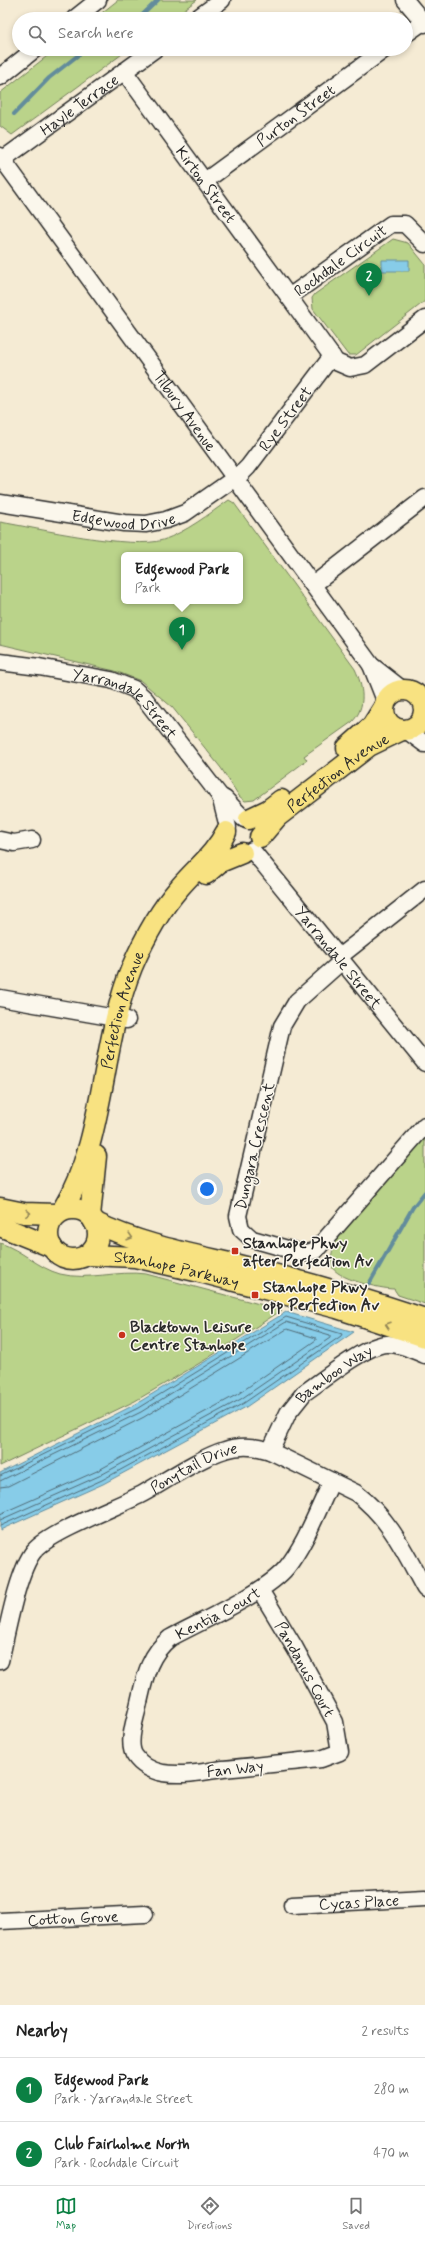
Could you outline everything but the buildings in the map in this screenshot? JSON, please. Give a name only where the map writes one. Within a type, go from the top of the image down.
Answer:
[{"type":"main road","points":[[412,688],[418,696],[424,713],[417,725],[404,730],[391,724],[387,719],[385,705],[393,694],[412,688]]},
{"type":"main road","name":"Perfection Avenue","points":[[92,1219],[96,1160],[129,974],[148,934],[171,897],[214,852],[237,824],[268,810],[362,737],[372,726],[385,705]]},
{"type":"main road","name":"Perfection Avenue","points":[[59,1212],[79,1179],[121,1019],[140,972],[164,926],[189,892],[206,873],[220,862],[251,847],[277,817],[368,746],[404,730]]},
{"type":"main road","points":[[237,824],[259,828],[251,847],[229,846],[237,824]]},
{"type":"main road","points":[[0,1208],[24,1213],[59,1212],[76,1209],[92,1219],[97,1229],[96,1242],[88,1255],[79,1259],[70,1259],[61,1256],[52,1248],[0,1226]]},
{"type":"main road","points":[[52,1248],[48,1233],[49,1226],[59,1212]]},
{"type":"main road","name":"Stanhope Parkway","points":[[92,1219],[119,1234],[252,1269],[425,1319]]},
{"type":"main road","name":"Stanhope Parkway","points":[[88,1255],[135,1257],[204,1273],[337,1308],[425,1337]]},
{"type":"street","points":[[206,12],[222,0]]},
{"type":"street","points":[[405,0],[424,23],[413,30]]},
{"type":"street","points":[[83,12],[96,1]]},
{"type":"street","points":[[0,77],[27,56]]},
{"type":"street","name":"Hayle Terrace","points":[[1,158],[145,56]]},
{"type":"street","name":"Purton Street","points":[[205,181],[375,56]]},
{"type":"street","name":"Kirton Street","points":[[124,71],[289,297]]},
{"type":"street","name":"Tilbury Avenue","points":[[1,158],[371,665],[385,705]]},
{"type":"street","name":"Rochdale Circuit","points":[[423,237],[405,224],[398,223],[385,226],[289,297],[336,362],[350,368],[366,365],[425,319]]},
{"type":"street","name":"Rye Street","points":[[235,478],[248,467],[332,356]]},
{"type":"street","name":"Edgewood Drive","points":[[0,503],[124,523],[146,524],[166,520],[185,513],[235,478]]},
{"type":"street","points":[[313,585],[425,498]]},
{"type":"street","name":"Yarrandale Street","points":[[0,662],[39,667],[112,680],[134,689],[145,699],[220,796],[237,824]]},
{"type":"street","name":"Tilbury Avenue","points":[[371,665],[412,688]]},
{"type":"street","points":[[404,730],[425,744]]},
{"type":"street","points":[[0,840],[14,843],[32,840]]},
{"type":"street","name":"Yarrandale Street","points":[[251,847],[425,1063]]},
{"type":"street","name":"Dungara Crescent","points":[[425,889],[340,959],[297,1001],[282,1026],[238,1216],[241,1229],[252,1239],[298,1252],[307,1253],[316,1250],[425,1125]]},
{"type":"street","points":[[0,998],[121,1019]]},
{"type":"street","name":"Bamboo Way","points":[[270,1450],[288,1413],[300,1398],[370,1348],[388,1343],[425,1355]]},
{"type":"street","name":"Ponytail Drive","points":[[0,1661],[23,1571],[31,1556],[43,1543],[143,1494],[224,1450],[247,1446],[270,1450],[332,1481],[368,1502],[389,1524],[425,1588]]},
{"type":"street","name":"Kentia Court","points":[[134,1755],[133,1726],[148,1666],[159,1646],[170,1638],[260,1590],[279,1576],[293,1558],[332,1481]]},
{"type":"street","name":"Pandanus Court","points":[[260,1590],[295,1648],[335,1722],[340,1752]]},
{"type":"street","name":"Fan Way","points":[[134,1755],[152,1770],[173,1774],[321,1759],[340,1752]]},
{"type":"street","name":"Cycas Place","points":[[292,1905],[425,1898]]},
{"type":"street","name":"Cotton Grove","points":[[0,1921],[145,1914]]},
{"type":"green space","points":[[118,0],[197,0],[181,12],[103,12]]},
{"type":"green space","points":[[47,56],[119,56],[12,135],[0,126],[0,93]]},
{"type":"green space","points":[[393,239],[408,243],[425,264],[425,301],[356,355],[348,355],[313,309],[312,298],[315,294]]},
{"type":"green space","points":[[229,500],[234,503],[355,669],[362,689],[362,703],[360,710],[352,722],[304,756],[307,760],[254,800],[245,801],[239,796],[221,768],[172,707],[141,681],[115,671],[0,644],[0,522],[83,537],[130,542],[149,542],[172,537]]},
{"type":"green space","points":[[425,1136],[425,1304],[398,1295],[394,1289],[369,1285],[341,1275],[334,1270],[331,1265],[331,1257],[334,1243]]},
{"type":"green space","name":"Blacktown Leisure Centre Stanhope","points":[[0,1243],[16,1250],[44,1268],[60,1274],[71,1276],[92,1276],[124,1273],[146,1274],[282,1310],[205,1360],[135,1401],[0,1466]]},
{"type":"water","points":[[382,260],[409,260],[409,271],[382,271]]},
{"type":"water","points":[[286,1312],[354,1332],[246,1407],[103,1484],[0,1530],[0,1473],[136,1404]]},
{"type":"waterway","points":[[145,12],[158,0]]},
{"type":"waterway","points":[[14,114],[49,78],[77,56]]},
{"type":"waterway","points":[[369,1284],[413,1207],[425,1192]]},
{"type":"place","name":"Club Fairholme North","points":[[369,296]]},
{"type":"place","name":"Edgewood Park","points":[[182,650]]},
{"type":"place","name":"Stanhope Pkwy after Perfection Av","points":[[235,1251]]},
{"type":"place","name":"Stanhope Pkwy opp Perfection Av","points":[[255,1295]]},
{"type":"place","name":"Blacktown Leisure Centre Stanhope","points":[[122,1335]]}]
